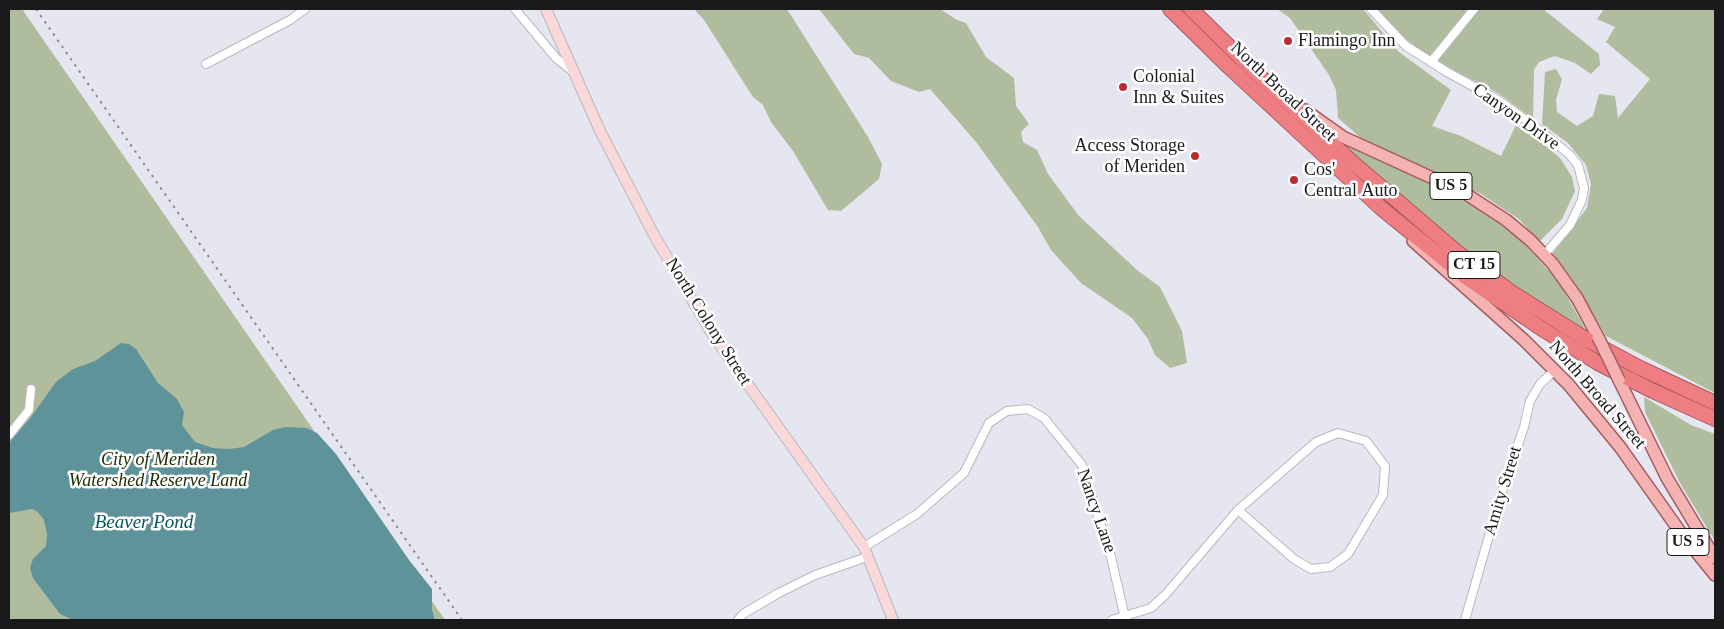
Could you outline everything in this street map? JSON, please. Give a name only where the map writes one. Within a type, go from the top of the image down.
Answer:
[{"type":"highway","name":"North Broad Street","points":[[1170,9],[1244,82],[1403,227]]},
{"type":"highway","name":"North Broad Street","points":[[1191,9],[1264,81]]},
{"type":"highway","name":"CT 15","points":[[1264,81],[1412,215],[1496,281],[1600,347],[1715,403]]},
{"type":"highway","name":"CT 15","points":[[1403,227],[1480,287],[1559,340],[1634,382],[1715,419]]},
{"type":"main road","name":"North Colony Street","points":[[546,9],[571,70],[600,131],[654,235],[714,337],[866,552],[893,620]]},
{"type":"main road","name":"North Broad Street","points":[[1264,81],[1285,93],[1317,120],[1343,137],[1479,202],[1514,225],[1545,254],[1572,290],[1598,337],[1677,496],[1715,558]]},
{"type":"main road","name":"North Broad Street","points":[[1403,227],[1414,243],[1555,370],[1607,430],[1662,507],[1715,575]]},
{"type":"main road","points":[[1662,507],[1677,496]]},
{"type":"street","points":[[206,64],[290,20],[305,9]]},
{"type":"street","points":[[515,9],[556,58],[571,70]]},
{"type":"street","name":"Canyon Drive","points":[[1371,9],[1406,46],[1498,100],[1570,155],[1578,165],[1584,188],[1582,200],[1570,225],[1545,254]]},
{"type":"street","points":[[1431,62],[1474,9]]},
{"type":"street","name":"Amity Street","points":[[1465,620],[1500,497],[1524,427],[1530,401],[1540,384],[1555,370]]},
{"type":"street","points":[[9,435],[29,410],[31,389]]},
{"type":"street","name":"Nancy Lane","points":[[738,620],[744,614],[776,594],[866,552],[917,514],[964,473],[989,423],[1007,410],[1028,409],[1044,418],[1082,465],[1112,556],[1125,618]]},
{"type":"street","points":[[1112,620],[1125,618],[1151,608],[1156,604],[1238,510],[1316,442],[1338,433],[1366,441],[1385,466],[1383,495],[1348,554],[1330,567],[1311,569],[1294,559],[1238,510]]},
{"type":"green space","name":"City of Meriden Watershed Reserve Land","points":[[9,9],[22,9],[445,620],[9,620]]},
{"type":"green space","points":[[694,9],[787,9],[868,137],[882,164],[879,179],[841,211],[828,210],[793,151],[771,122],[763,105],[753,97],[704,20]]},
{"type":"green space","points":[[819,9],[940,9],[957,20],[966,23],[986,57],[1014,78],[1016,106],[1029,124],[1021,132],[1023,142],[1037,150],[1048,174],[1079,216],[1137,270],[1160,287],[1182,331],[1187,363],[1170,368],[1155,355],[1148,339],[1132,318],[1081,283],[1051,250],[1038,227],[976,142],[930,89],[919,92],[891,81],[869,58],[854,54]]},
{"type":"green space","points":[[1277,9],[1363,9],[1399,52],[1451,90],[1432,126],[1461,136],[1501,156],[1517,123],[1560,158],[1572,177],[1575,191],[1562,219],[1539,242],[1520,220],[1481,194],[1363,140],[1338,118],[1336,90],[1329,75],[1290,18]]},
{"type":"green space","points":[[1377,9],[1543,9],[1599,54],[1600,65],[1591,74],[1575,63],[1555,56],[1539,62],[1534,70],[1533,119],[1498,93],[1430,58],[1401,35]]},
{"type":"green space","points":[[1604,9],[1715,9],[1715,393],[1606,336],[1576,285],[1553,253],[1587,208],[1591,184],[1586,165],[1568,143],[1542,124],[1545,72],[1556,69],[1562,79],[1556,100],[1557,112],[1577,126],[1593,116],[1599,94],[1615,96],[1618,118],[1650,79],[1606,42],[1615,27],[1597,19]]},
{"type":"green space","points":[[1346,142],[1472,205],[1510,228],[1559,282],[1587,332],[1498,276],[1449,239],[1345,147]]},
{"type":"green space","points":[[1644,397],[1691,425],[1715,434],[1715,541],[1680,483],[1645,412]]},
{"type":"water","name":"Beaver Pond","points":[[121,343],[129,344],[136,349],[158,383],[177,399],[184,412],[182,425],[195,442],[213,448],[229,449],[244,447],[273,430],[285,427],[307,428],[317,433],[336,454],[409,560],[432,589],[432,610],[435,620],[73,620],[60,614],[33,578],[30,568],[33,559],[46,546],[47,534],[44,520],[38,512],[32,509],[9,513],[9,443],[31,417],[56,382],[73,369],[95,361]]},
{"type":"railway","points":[[36,9],[462,620]]},
{"type":"place","name":"Flamingo Inn","points":[[1288,41]]},
{"type":"place","name":"Colonial Inn & Suites","points":[[1123,87]]},
{"type":"place","name":"Access Storage of Meriden","points":[[1195,156]]},
{"type":"place","name":"Cos' Central Auto","points":[[1294,180]]}]
